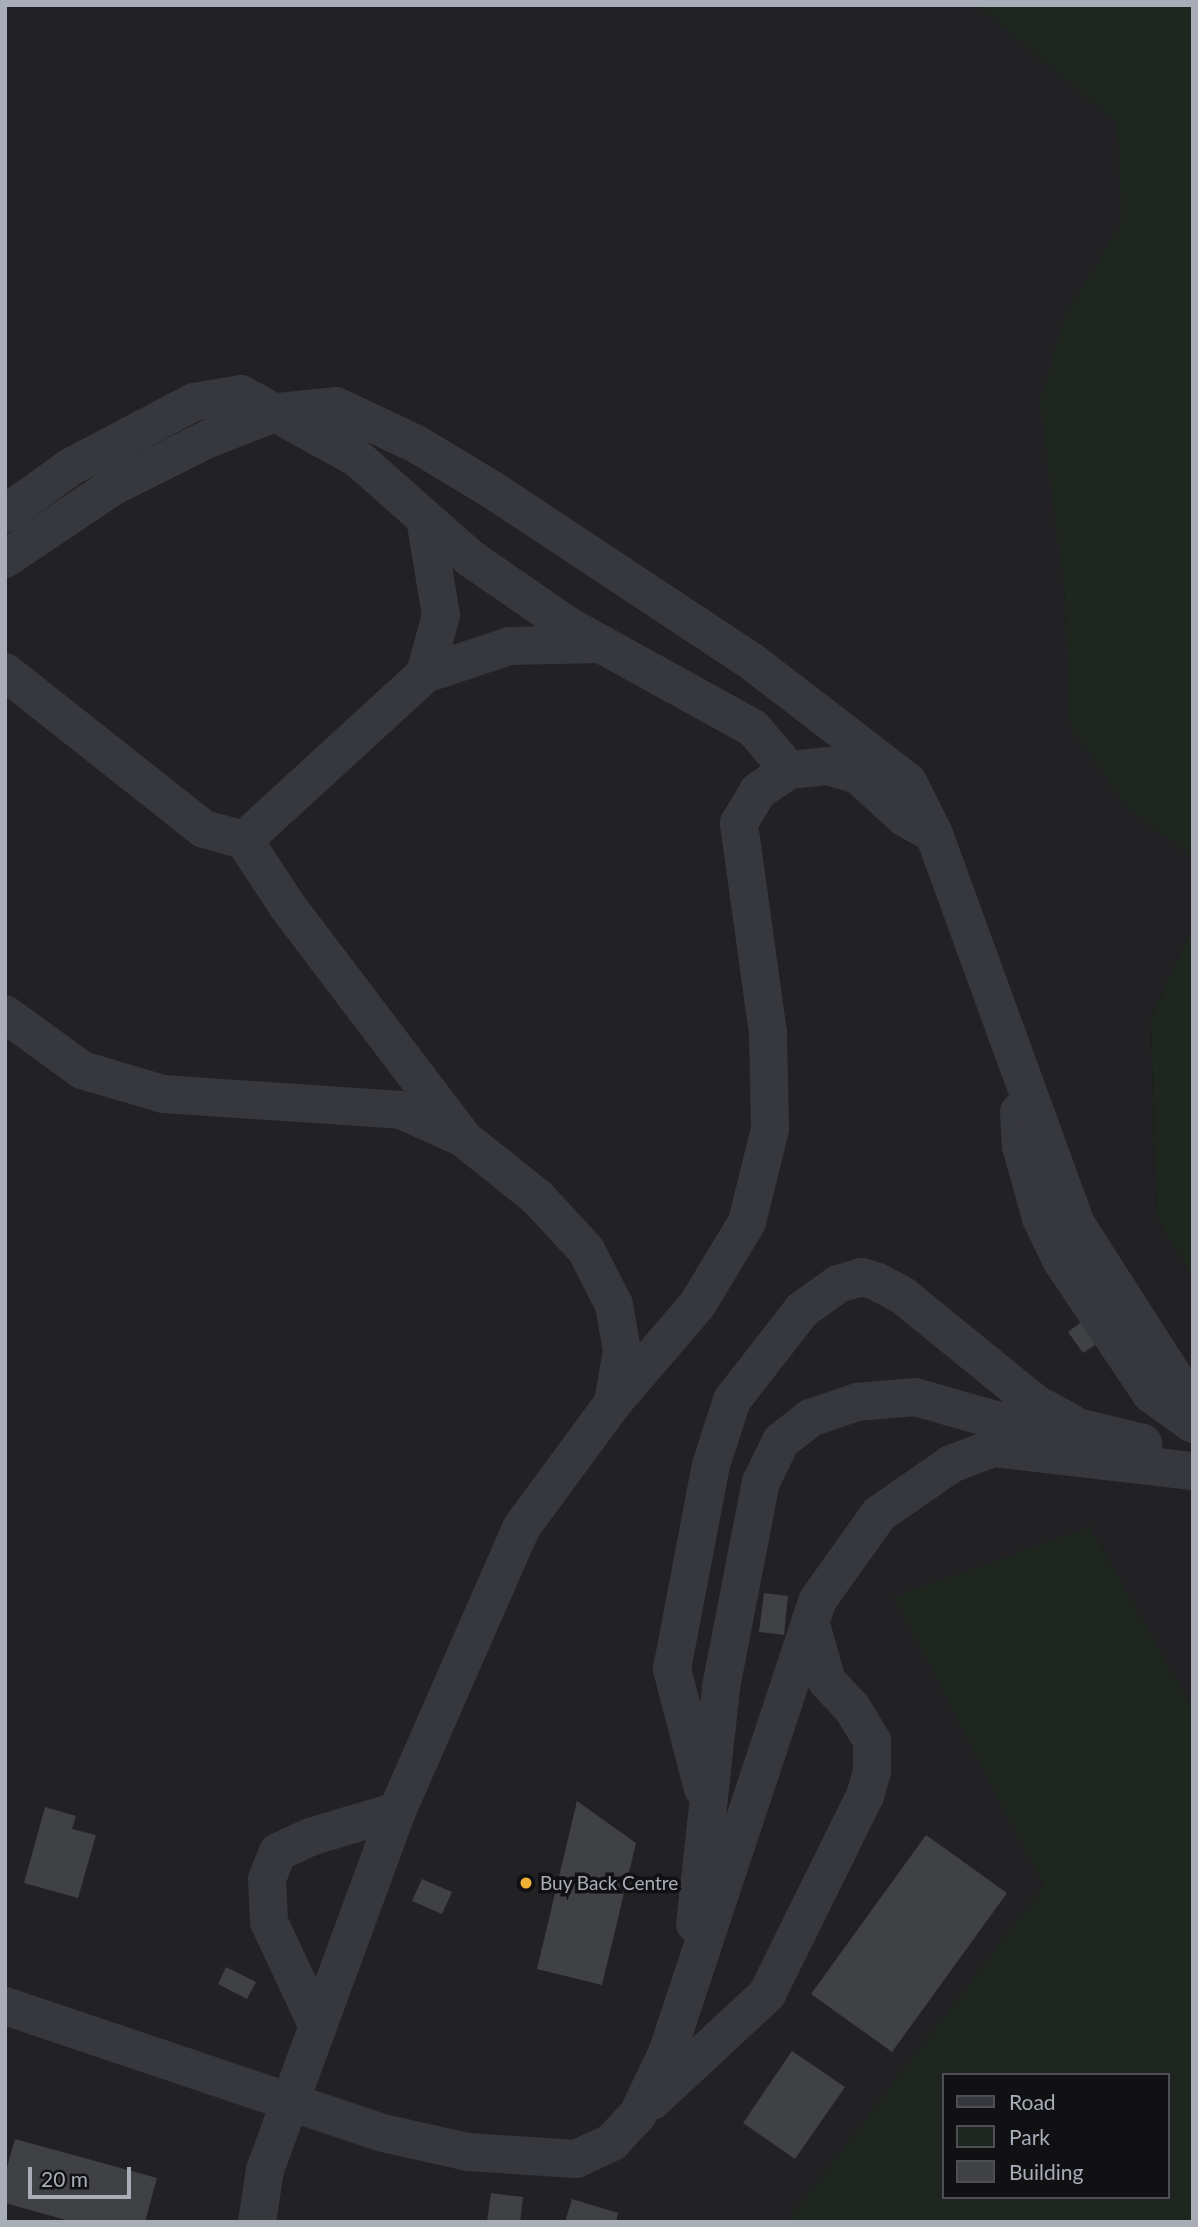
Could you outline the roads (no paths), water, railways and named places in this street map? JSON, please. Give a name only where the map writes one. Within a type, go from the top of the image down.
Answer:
[{"type":"lane","points":[[5,514],[72,466],[194,402],[241,394],[278,412],[357,458],[470,558],[602,645],[753,728],[789,770]]},
{"type":"lane","points":[[5,559],[112,487],[208,439],[278,412],[336,406],[418,445],[608,566],[784,687],[908,782],[934,834],[1076,1224],[1181,1388],[1193,1398]]},
{"type":"lane","points":[[425,518],[441,615],[425,674]]},
{"type":"lane","points":[[244,840],[425,674],[509,646],[602,645]]},
{"type":"lane","points":[[5,672],[204,829],[244,840],[288,907],[463,1138]]},
{"type":"lane","points":[[753,728],[784,687]]},
{"type":"lane","points":[[257,2222],[265,2169],[292,2102],[397,1811],[521,1528],[612,1404],[697,1305],[747,1222],[770,1129],[768,1033],[739,823],[758,790],[789,770],[827,766],[859,775],[904,817],[934,834]]},
{"type":"lane","points":[[5,1014],[82,1070],[163,1094],[401,1110],[463,1138],[537,1197],[586,1250],[614,1305],[622,1351],[612,1404]]},
{"type":"lane","points":[[1016,1058],[1021,1146],[1041,1218],[1061,1260],[1151,1394],[1193,1424]]},
{"type":"lane","points":[[708,1809],[672,1669],[711,1465],[732,1400],[802,1310],[838,1284],[862,1278],[902,1296],[987,1368],[1036,1404],[1081,1428]]},
{"type":"lane","points":[[685,2001],[728,1655],[761,1482],[781,1441],[810,1418],[857,1402],[915,1397],[996,1420],[1081,1428],[1193,1455]]},
{"type":"lane","points":[[638,2114],[667,2053],[810,1621],[826,1584],[879,1514],[951,1464],[993,1448],[1193,1471]]},
{"type":"lane","points":[[5,2006],[383,2133],[468,2152],[530,2159],[576,2159],[612,2142],[638,2114],[767,1994],[865,1796],[872,1770],[872,1741],[852,1708],[827,1681],[810,1621]]},
{"type":"lane","points":[[318,2027],[269,1922],[267,1879],[278,1852],[310,1836],[397,1811]]},
{"type":"place","name":"Buy Back Centre","points":[[526,1883]]}]
